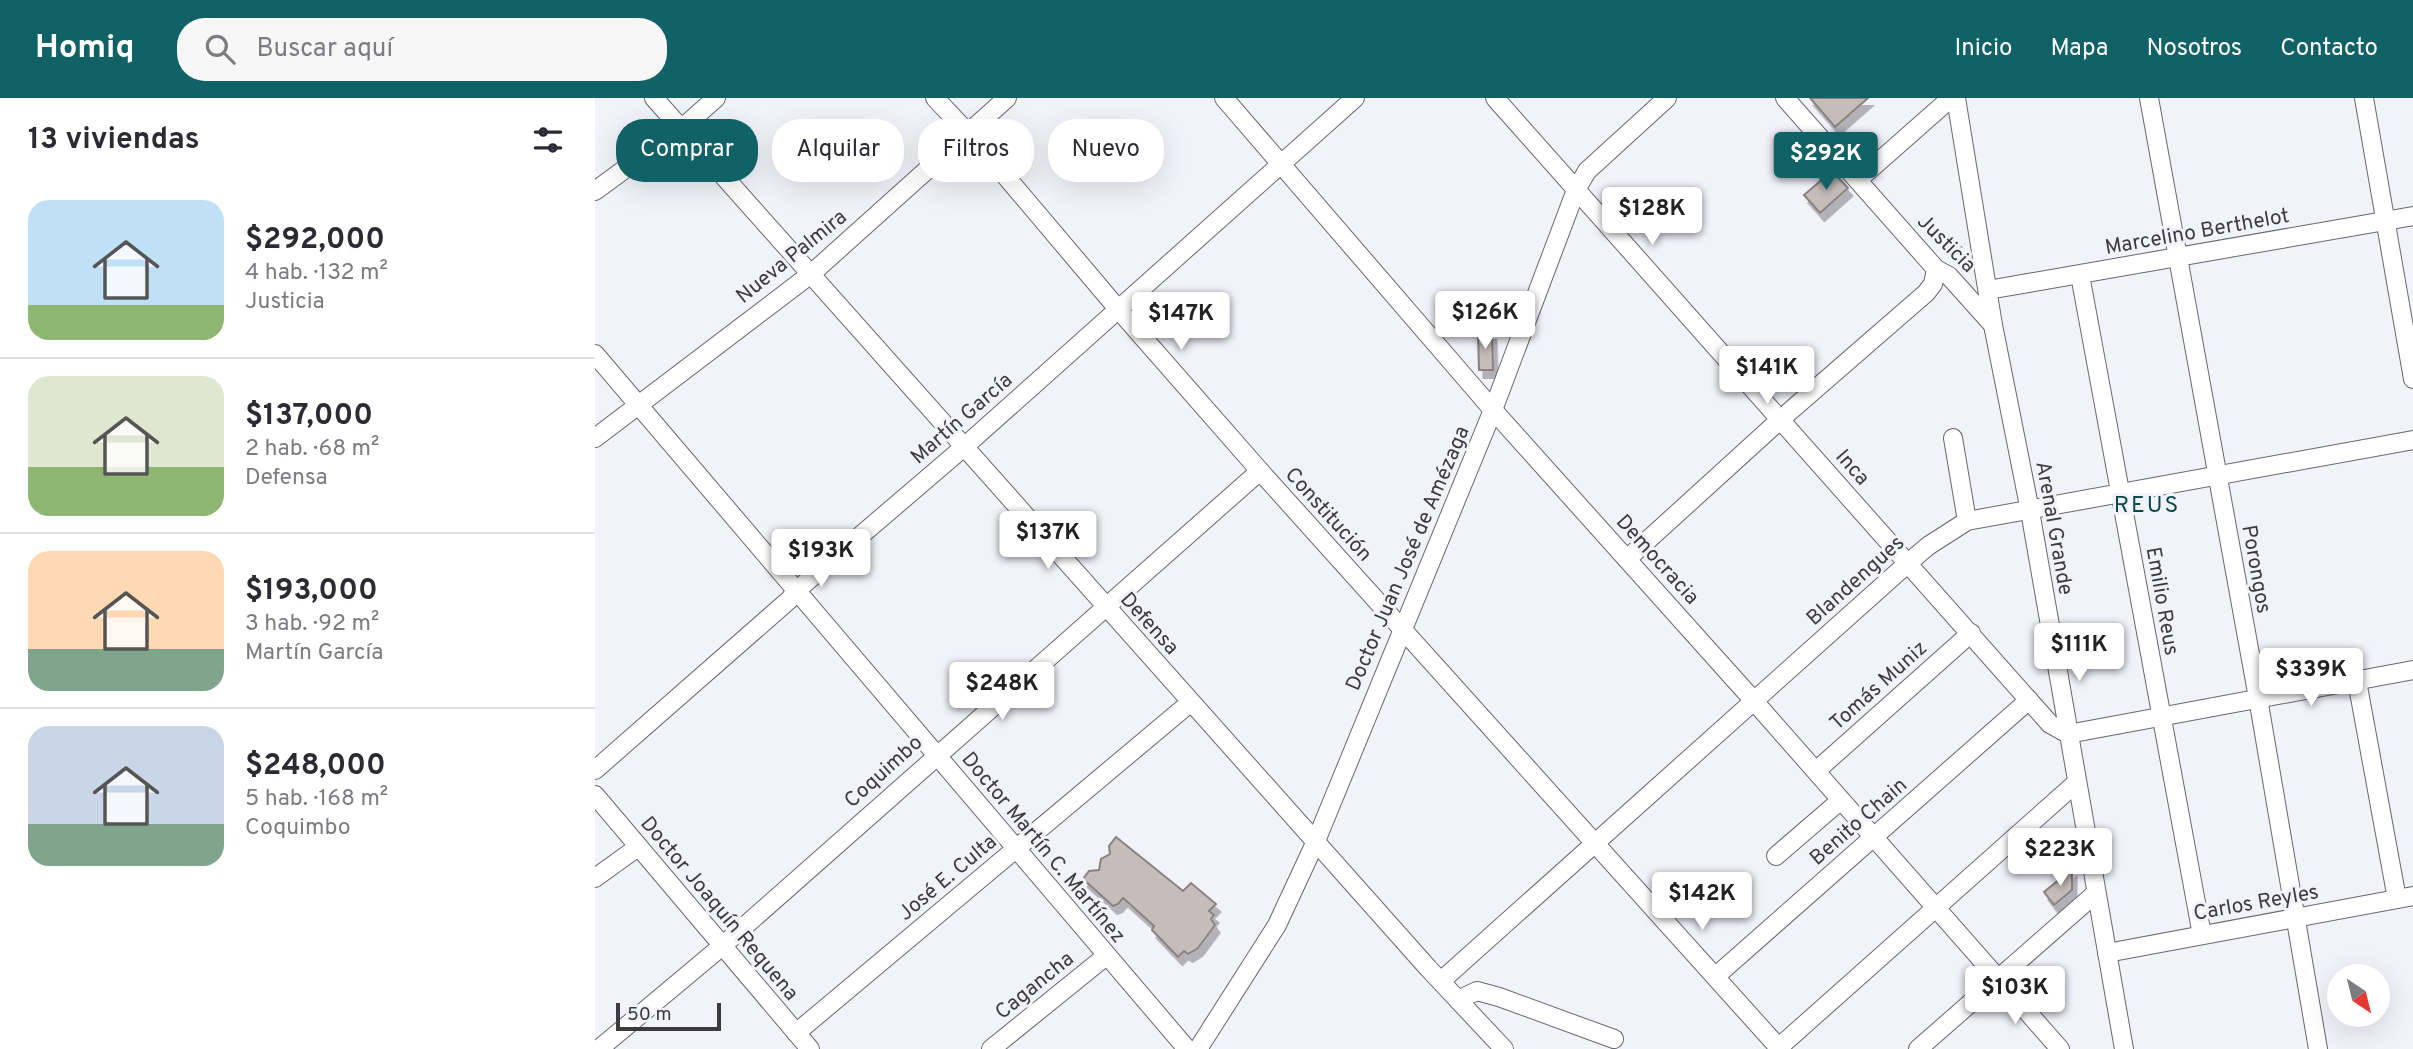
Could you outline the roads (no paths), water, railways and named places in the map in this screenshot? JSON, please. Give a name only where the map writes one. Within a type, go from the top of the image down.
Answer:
[{"type":"street","name":"Defensa","points":[[654,98],[673,119]]},
{"type":"street","points":[[692,119],[716,98]]},
{"type":"street","name":"Constitución","points":[[935,98],[955,119]]},
{"type":"street","name":"Nueva Palmira","points":[[984,119],[1007,98]]},
{"type":"street","name":"Democracia","points":[[1224,98],[1493,410],[1816,771],[2058,1048]]},
{"type":"street","name":"Martín García","points":[[595,770],[769,618],[797,590],[964,447],[1355,98]]},
{"type":"street","name":"Inca","points":[[1495,98],[2050,724],[2068,734]]},
{"type":"street","name":"Doctor Juan José de Amézaga","points":[[1198,1049],[1276,925],[1316,841],[1493,410],[1576,190],[1587,172],[1667,98]]},
{"type":"street","name":"Justicia","points":[[1785,98],[1936,269],[1949,276],[1993,326]]},
{"type":"street","points":[[1858,180],[1953,98]]},
{"type":"street","name":"Arenal Grande","points":[[1953,98],[1993,326],[2030,511],[2124,1049]]},
{"type":"street","name":"Porongos","points":[[2149,98],[2258,698],[2318,1049]]},
{"type":"street","points":[[2364,98],[2413,379]]},
{"type":"street","points":[[595,191],[616,176]]},
{"type":"street","name":"Nueva Palmira","points":[[595,438],[811,274],[918,178]]},
{"type":"street","name":"Defensa","points":[[729,182],[1105,606],[1504,1049]]},
{"type":"street","name":"Constitución","points":[[1010,182],[1260,471],[1779,1049]]},
{"type":"street","name":"Marcelino Berthelot","points":[[1988,290],[2413,216]]},
{"type":"street","points":[[1627,559],[1781,419],[1926,293],[1933,284],[1936,269]]},
{"type":"street","name":"Emilio Reus","points":[[2080,275],[2202,935]]},
{"type":"street","name":"Doctor Martín C. Martínez","points":[[595,354],[1187,1049]]},
{"type":"street","points":[[1953,438],[1967,521]]},
{"type":"street","name":"Blandengues","points":[[1441,981],[1906,564],[1967,521],[2413,440]]},
{"type":"street","name":"Coquimbo","points":[[599,1049],[722,947],[1260,471]]},
{"type":"street","name":"Tomás Muniz","points":[[1816,771],[1971,633]]},
{"type":"street","points":[[2068,734],[2413,670]]},
{"type":"street","points":[[2357,681],[2405,898]]},
{"type":"street","name":"Benito Chain","points":[[1716,976],[2029,700]]},
{"type":"street","name":"José E. Culta","points":[[796,1033],[1191,702]]},
{"type":"street","points":[[1779,1049],[2076,783]]},
{"type":"street","name":"Doctor Joaquín Requena","points":[[595,795],[810,1049]]},
{"type":"street","points":[[1776,856],[1841,800]]},
{"type":"street","points":[[595,878],[638,847]]},
{"type":"street","points":[[1919,1049],[2095,893]]},
{"type":"street","name":"Carlos Reyles","points":[[2107,953],[2405,898]]},
{"type":"street","name":"Cagancha","points":[[991,1049],[1106,956]]},
{"type":"street","points":[[1458,1000],[1476,991],[1614,1040]]},
{"type":"district","name":"REUS","points":[[2147,504]]}]
